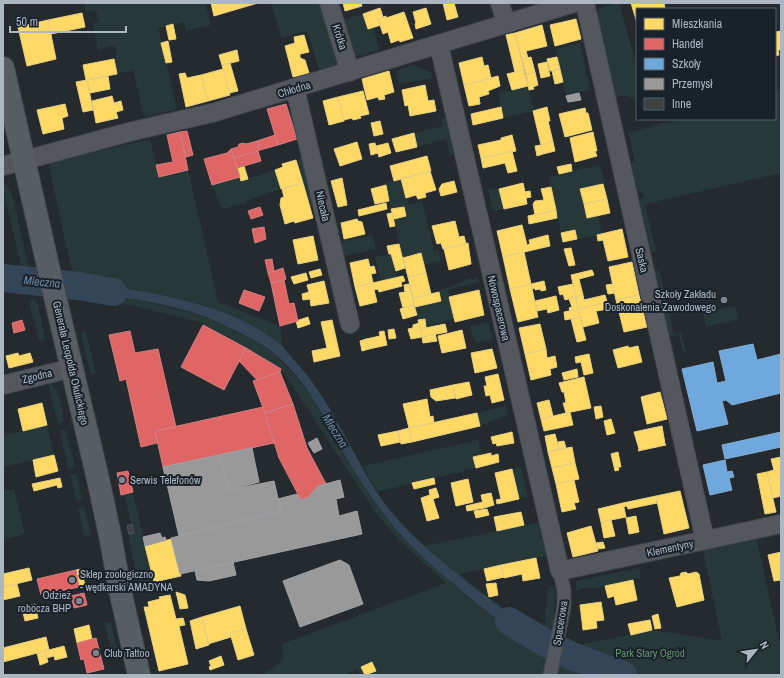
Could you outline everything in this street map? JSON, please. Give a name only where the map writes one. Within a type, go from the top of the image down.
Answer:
[{"type":"main road","name":"Generała Leopolda Okulickiego","points":[[3,68],[12,163]]},
{"type":"main road","name":"Generała Leopolda Okulickiego","points":[[3,134],[42,272],[65,370],[96,539],[120,590],[139,675]]},
{"type":"street","name":"Krótka","points":[[329,3],[350,72]]},
{"type":"street","points":[[500,3],[506,23]]},
{"type":"street","name":"Chłodna","points":[[12,163],[133,131],[212,113],[574,3]]},
{"type":"street","name":"Saska","points":[[584,3],[705,540]]},
{"type":"street","name":"Nowospacerowa","points":[[439,44],[560,571]]},
{"type":"street","name":"Niecała","points":[[295,88],[350,324]]},
{"type":"street","name":"Zgodna","points":[[3,385],[65,370]]},
{"type":"street","name":"Klementyny","points":[[560,571],[781,524]]},
{"type":"street","name":"Spacerowa","points":[[550,675],[564,607],[564,591],[560,571]]},
{"type":"green space","points":[[84,3],[205,3],[211,25],[186,31],[184,22],[158,28],[177,109],[144,117],[133,70],[117,74],[114,59],[117,55],[115,47],[108,46],[98,50],[93,23],[99,22],[96,10],[86,12]]},
{"type":"green space","points":[[271,3],[323,3],[339,64],[319,70],[307,31],[282,38]]},
{"type":"green space","points":[[619,3],[636,60],[636,99],[634,100],[626,96],[616,97],[597,13],[598,9]]},
{"type":"green space","points":[[363,14],[368,29],[373,28],[379,50],[352,58],[341,20]]},
{"type":"green space","points":[[580,43],[590,90],[566,96],[556,49]]},
{"type":"green space","points":[[412,65],[431,72],[432,78],[399,84],[396,71]]},
{"type":"green space","points":[[528,86],[534,111],[503,118],[498,93]]},
{"type":"green space","points":[[781,90],[781,173],[645,204],[656,252],[652,253],[639,199],[644,198],[642,191],[637,191],[631,162],[635,161],[628,133],[677,120],[776,120],[776,91]]},
{"type":"green space","points":[[445,118],[453,154],[450,155],[446,139],[417,147],[414,133],[443,126],[441,119]]},
{"type":"green space","points":[[150,139],[159,177],[188,170],[218,302],[280,326],[283,347],[244,322],[212,308],[181,299],[74,281],[49,167],[50,161]]},
{"type":"green space","points":[[302,158],[314,206],[309,207],[296,160]]},
{"type":"green space","points":[[600,165],[605,184],[580,190],[587,218],[598,215],[602,234],[577,239],[575,230],[561,233],[549,177]]},
{"type":"green space","points":[[275,170],[281,189],[246,201],[246,203],[222,209],[212,185],[240,177],[241,181]]},
{"type":"green space","points":[[401,179],[409,205],[422,201],[434,251],[439,250],[441,261],[424,265],[421,254],[403,258],[394,219],[406,216],[404,207],[391,209],[385,183]]},
{"type":"green space","points":[[3,182],[8,187],[12,195],[30,273],[22,270],[3,188]]},
{"type":"green space","points":[[498,188],[504,209],[493,211],[488,190]]},
{"type":"green space","points":[[373,235],[376,249],[343,256],[340,242]]},
{"type":"green space","points":[[391,254],[397,277],[381,281],[375,257]]},
{"type":"green space","points":[[659,269],[674,334],[681,332],[686,352],[683,353],[679,335],[670,337],[656,272]]},
{"type":"green space","points":[[478,277],[479,282],[448,290],[454,319],[426,326],[424,319],[418,320],[415,307],[441,301],[439,292],[431,294],[459,284],[468,278],[473,279]]},
{"type":"green space","name":"Park Stary Ogród","points":[[77,290],[143,301],[206,317],[253,340],[271,351],[297,377],[313,398],[355,472],[450,581],[513,632],[541,648],[569,647],[652,630],[722,641],[703,550],[757,540],[779,642],[781,642],[781,675],[367,675],[376,671],[362,667],[365,675],[360,675],[357,669],[343,675],[262,675],[281,661],[283,651],[282,644],[446,583],[398,539],[376,513],[281,369],[203,325],[204,323],[134,306],[79,298]]},
{"type":"green space","points":[[34,300],[37,302],[45,338],[44,340],[39,341],[29,301]]},
{"type":"green space","points":[[735,306],[739,319],[706,327],[703,313]]},
{"type":"green space","points":[[488,322],[493,340],[477,343],[474,341],[470,326]]},
{"type":"green space","points":[[86,332],[96,374],[91,375],[81,333]]},
{"type":"green space","points":[[48,383],[56,389],[58,394],[64,420],[62,423],[58,424]]},
{"type":"green space","points":[[506,406],[508,415],[480,426],[477,413]]},
{"type":"green space","points":[[47,425],[54,455],[3,467],[3,436]]},
{"type":"green space","points":[[60,431],[66,431],[75,466],[68,469]]},
{"type":"green space","points":[[478,440],[482,455],[473,457],[476,468],[377,492],[363,466]]},
{"type":"green space","points":[[521,467],[528,497],[519,499],[512,469]]},
{"type":"green space","points":[[75,473],[77,475],[82,499],[76,500],[70,475]]},
{"type":"green space","points":[[14,489],[25,534],[3,540],[3,491]]},
{"type":"green space","points":[[133,492],[153,580],[138,583],[126,524],[131,523],[125,496],[119,497],[119,495]]},
{"type":"green space","points":[[84,507],[91,535],[84,536],[78,508]]},
{"type":"green space","points":[[538,523],[546,556],[459,574],[515,617],[541,632],[545,622],[548,587],[555,587],[554,620],[550,637],[545,635],[544,637],[497,605],[424,546]]},
{"type":"green space","points":[[639,568],[641,578],[596,588],[583,588],[576,591],[576,581]]},
{"type":"green space","points":[[104,622],[111,622],[118,654],[113,658]]},
{"type":"water","points":[[74,281],[156,294],[210,308],[236,318],[260,330],[282,346],[317,388],[376,491],[399,521],[456,573],[505,611],[544,637],[541,648],[531,643],[485,610],[430,564],[404,538],[390,522],[355,472],[309,392],[285,363],[271,351],[250,338],[206,317],[175,307],[77,290]]},
{"type":"water","points":[[569,650],[600,664],[635,675],[603,675],[566,662]]},
{"type":"building: Mieszkania","points":[[211,3],[258,3],[214,16]]},
{"type":"building: Mieszkania","points":[[343,3],[361,3],[362,6],[345,11]]},
{"type":"building: Mieszkania","points":[[443,3],[454,3],[458,17],[447,20]]},
{"type":"building: Mieszkania","points":[[631,3],[664,3],[665,8],[636,8],[636,20]]},
{"type":"building: Mieszkania","points":[[380,8],[383,17],[378,19],[381,25],[368,29],[363,14]]},
{"type":"building: Mieszkania","points":[[426,8],[431,24],[416,29],[413,12]]},
{"type":"building: Mieszkania","points":[[404,12],[413,38],[391,43],[388,32],[383,34],[378,19]]},
{"type":"building: Mieszkania","points":[[82,13],[85,27],[51,34],[48,20]]},
{"type":"building: Mieszkania","points":[[576,19],[581,39],[555,46],[550,25]]},
{"type":"building: Mieszkania","points":[[48,20],[56,59],[27,66],[18,27]]},
{"type":"building: Mieszkania","points":[[173,24],[176,39],[169,40],[166,26]]},
{"type":"building: Mieszkania","points":[[542,25],[547,46],[526,51],[528,58],[522,59],[515,33]]},
{"type":"building: Mieszkania","points":[[781,31],[781,50],[778,50],[779,55],[776,56],[776,32]]},
{"type":"building: Mieszkania","points":[[515,33],[524,70],[515,72],[506,35]]},
{"type":"building: Mieszkania","points":[[304,35],[309,52],[300,54],[300,58],[305,60],[309,73],[293,77],[285,46],[295,43],[294,37]]},
{"type":"building: Mieszkania","points":[[168,41],[172,62],[166,63],[161,43]]},
{"type":"building: Mieszkania","points":[[237,50],[239,61],[222,65],[219,55]]},
{"type":"building: Mieszkania","points":[[482,57],[484,66],[488,65],[491,78],[464,85],[459,63]]},
{"type":"building: Mieszkania","points":[[531,57],[535,72],[526,74],[522,59]]},
{"type":"building: Mieszkania","points":[[557,57],[560,69],[550,71],[547,59]]},
{"type":"building: Mieszkania","points":[[114,59],[117,74],[86,80],[83,65]]},
{"type":"building: Mieszkania","points":[[547,62],[550,76],[541,78],[538,64]]},
{"type":"building: Mieszkania","points":[[230,63],[238,91],[229,93],[222,65]]},
{"type":"building: Mieszkania","points":[[223,69],[230,95],[208,101],[201,75]]},
{"type":"building: Mieszkania","points":[[560,69],[563,82],[555,84],[552,71]]},
{"type":"building: Mieszkania","points":[[524,70],[528,86],[512,90],[507,74]]},
{"type":"building: Mieszkania","points":[[389,71],[394,92],[384,95],[385,99],[379,100],[378,97],[367,100],[362,79]]},
{"type":"building: Mieszkania","points":[[535,72],[538,85],[533,87],[534,89],[529,90],[526,74]]},
{"type":"building: Mieszkania","points":[[185,73],[187,78],[201,75],[208,101],[186,107],[179,74]]},
{"type":"building: Mieszkania","points":[[108,76],[110,89],[90,93],[87,80]]},
{"type":"building: Mieszkania","points":[[498,76],[500,86],[488,91],[489,94],[479,97],[480,104],[469,106],[464,85]]},
{"type":"building: Mieszkania","points":[[87,80],[93,110],[83,112],[76,82]]},
{"type":"building: Mieszkania","points":[[425,85],[428,101],[434,100],[436,111],[410,116],[408,105],[405,106],[402,90]]},
{"type":"building: Mieszkania","points":[[363,91],[369,114],[360,116],[361,118],[353,120],[352,118],[344,120],[338,97]]},
{"type":"building: Mieszkania","points":[[112,96],[114,103],[121,101],[123,110],[116,112],[118,118],[96,123],[92,101]]},
{"type":"building: Mieszkania","points":[[338,97],[344,121],[329,125],[323,101]]},
{"type":"building: Mieszkania","points":[[65,104],[68,116],[62,118],[64,129],[43,134],[37,110]]},
{"type":"building: Mieszkania","points":[[501,107],[503,118],[473,125],[471,114]]},
{"type":"building: Mieszkania","points":[[547,107],[550,121],[548,121],[553,142],[541,145],[533,111]]},
{"type":"building: Mieszkania","points":[[585,108],[586,113],[588,113],[592,130],[565,137],[559,114]]},
{"type":"building: Mieszkania","points":[[380,121],[383,134],[374,136],[371,123]]},
{"type":"building: Mieszkania","points":[[593,132],[597,156],[575,162],[570,138]]},
{"type":"building: Mieszkania","points":[[414,133],[417,147],[396,152],[392,139]]},
{"type":"building: Mieszkania","points":[[512,135],[516,151],[481,158],[478,145],[501,140],[501,138]]},
{"type":"building: Mieszkania","points":[[357,142],[362,159],[340,166],[334,149]]},
{"type":"building: Mieszkania","points":[[553,142],[555,151],[543,154],[541,145]]},
{"type":"building: Mieszkania","points":[[375,143],[378,153],[371,155],[369,144]]},
{"type":"building: Mieszkania","points":[[388,143],[391,153],[379,157],[376,146]]},
{"type":"building: Mieszkania","points":[[541,145],[543,154],[537,156],[535,146]]},
{"type":"building: Mieszkania","points":[[512,151],[517,171],[508,173],[505,163],[483,168],[481,158]]},
{"type":"building: Mieszkania","points":[[427,156],[431,171],[394,181],[390,166]]},
{"type":"building: Mieszkania","points":[[296,160],[303,183],[281,189],[275,170],[283,167],[282,164]]},
{"type":"building: Mieszkania","points":[[571,164],[572,171],[559,174],[557,167]]},
{"type":"building: Mieszkania","points":[[244,166],[248,179],[241,181],[237,168]]},
{"type":"building: Mieszkania","points":[[430,171],[436,190],[425,193],[426,197],[418,199],[416,195],[406,198],[401,179]]},
{"type":"building: Mieszkania","points":[[342,178],[347,205],[338,207],[331,181]]},
{"type":"building: Mieszkania","points":[[454,181],[457,192],[441,196],[439,189],[442,184]]},
{"type":"building: Mieszkania","points":[[303,183],[313,218],[285,224],[280,205],[281,198],[284,197],[282,189]]},
{"type":"building: Mieszkania","points":[[523,183],[525,192],[530,191],[531,197],[526,198],[527,204],[504,209],[499,189]]},
{"type":"building: Mieszkania","points":[[603,184],[607,199],[584,204],[580,189]]},
{"type":"building: Mieszkania","points":[[386,185],[389,201],[375,204],[371,189]]},
{"type":"building: Mieszkania","points":[[551,187],[556,210],[535,215],[533,204],[535,201],[544,200],[541,189]]},
{"type":"building: Mieszkania","points":[[607,199],[610,213],[587,218],[584,204]]},
{"type":"building: Mieszkania","points":[[386,203],[387,209],[359,216],[358,210]]},
{"type":"building: Mieszkania","points":[[404,207],[406,216],[394,219],[391,209]]},
{"type":"building: Mieszkania","points":[[556,210],[557,218],[529,224],[528,216]]},
{"type":"building: Mieszkania","points":[[392,213],[395,226],[390,227],[387,214]]},
{"type":"building: Mieszkania","points":[[357,219],[358,221],[362,222],[365,234],[344,239],[341,223]]},
{"type":"building: Mieszkania","points":[[455,221],[459,237],[464,236],[466,244],[443,249],[441,243],[437,244],[432,226]]},
{"type":"building: Mieszkania","points":[[522,225],[527,245],[530,244],[529,240],[548,235],[550,246],[503,257],[497,231]]},
{"type":"building: Mieszkania","points":[[622,229],[628,257],[608,261],[603,240],[598,241],[597,235]]},
{"type":"building: Mieszkania","points":[[575,230],[577,239],[563,242],[561,233]]},
{"type":"building: Mieszkania","points":[[313,236],[318,260],[298,264],[293,240]]},
{"type":"building: Mieszkania","points":[[468,243],[471,264],[449,270],[444,249]]},
{"type":"building: Mieszkania","points":[[399,244],[405,268],[396,271],[387,246]]},
{"type":"building: Mieszkania","points":[[571,248],[575,265],[569,266],[564,249]]},
{"type":"building: Mieszkania","points":[[524,252],[531,284],[510,289],[503,257]]},
{"type":"building: Mieszkania","points":[[421,253],[426,273],[408,277],[403,258]]},
{"type":"building: Mieszkania","points":[[368,259],[370,267],[374,266],[376,273],[371,274],[373,283],[355,287],[350,263]]},
{"type":"building: Mieszkania","points":[[632,262],[639,295],[616,300],[609,267]]},
{"type":"building: Mieszkania","points":[[320,269],[322,275],[311,278],[309,272]]},
{"type":"building: Mieszkania","points":[[592,270],[594,275],[579,279],[583,295],[576,297],[571,275]]},
{"type":"building: Mieszkania","points":[[306,273],[308,280],[294,284],[291,277]]},
{"type":"building: Mieszkania","points":[[426,273],[431,294],[413,298],[408,277]]},
{"type":"building: Mieszkania","points":[[403,276],[405,281],[401,282],[402,286],[379,292],[378,289],[374,290],[377,302],[360,306],[355,287]]},
{"type":"building: Mieszkania","points":[[324,281],[329,303],[311,306],[310,299],[303,300],[302,294],[309,292],[307,285]]},
{"type":"building: Mieszkania","points":[[544,281],[546,290],[541,291],[540,289],[532,289],[531,284]]},
{"type":"building: Mieszkania","points":[[409,284],[411,291],[405,292],[404,285]]},
{"type":"building: Mieszkania","points":[[531,284],[538,317],[518,322],[510,289]]},
{"type":"building: Mieszkania","points":[[573,284],[576,297],[565,300],[563,294],[560,295],[558,287]]},
{"type":"building: Mieszkania","points":[[613,284],[615,293],[608,294],[606,285]]},
{"type":"building: Mieszkania","points":[[479,290],[484,315],[455,322],[449,297]]},
{"type":"building: Mieszkania","points":[[411,291],[414,305],[403,308],[399,293]]},
{"type":"building: Mieszkania","points":[[439,292],[441,301],[415,307],[413,298]]},
{"type":"building: Mieszkania","points":[[583,295],[584,300],[605,295],[607,302],[578,309],[576,297]]},
{"type":"building: Mieszkania","points":[[639,295],[647,327],[624,332],[616,300]]},
{"type":"building: Mieszkania","points":[[556,296],[559,310],[548,313],[547,309],[537,311],[535,301]]},
{"type":"building: Mieszkania","points":[[576,297],[578,309],[570,311],[569,308],[572,307],[569,299]]},
{"type":"building: Mieszkania","points":[[607,302],[609,309],[596,311],[599,323],[583,327],[578,309]]},
{"type":"building: Mieszkania","points":[[414,305],[417,315],[403,319],[400,309]]},
{"type":"building: Mieszkania","points":[[578,309],[580,317],[565,320],[564,312]]},
{"type":"building: Mieszkania","points":[[308,317],[310,324],[298,328],[296,321]]},
{"type":"building: Mieszkania","points":[[580,317],[586,340],[577,342],[571,319]]},
{"type":"building: Mieszkania","points":[[425,319],[426,328],[420,329],[418,320]]},
{"type":"building: Mieszkania","points":[[332,320],[340,356],[314,362],[312,351],[327,348],[321,322]]},
{"type":"building: Mieszkania","points":[[419,323],[422,337],[411,339],[408,329],[413,328],[413,325]]},
{"type":"building: Mieszkania","points":[[445,324],[447,332],[422,337],[420,329]]},
{"type":"building: Mieszkania","points":[[540,324],[546,349],[525,354],[519,328]]},
{"type":"building: Mieszkania","points":[[394,329],[396,338],[389,339],[388,330]]},
{"type":"building: Mieszkania","points":[[462,330],[466,348],[442,353],[438,336]]},
{"type":"building: Mieszkania","points":[[384,331],[387,345],[369,349],[366,339],[380,336],[379,332]]},
{"type":"building: Mieszkania","points":[[435,334],[437,341],[423,343],[422,337]]},
{"type":"building: Mieszkania","points":[[366,339],[369,349],[362,351],[360,341]]},
{"type":"building: Mieszkania","points":[[628,346],[629,348],[638,346],[642,362],[618,368],[613,350]]},
{"type":"building: Mieszkania","points":[[492,349],[497,368],[475,373],[471,353]]},
{"type":"building: Mieszkania","points":[[546,349],[547,358],[555,356],[557,367],[550,369],[551,375],[531,380],[525,354]]},
{"type":"building: Mieszkania","points":[[18,353],[19,356],[30,353],[33,362],[9,368],[6,356]]},
{"type":"building: Mieszkania","points":[[589,354],[593,373],[584,375],[581,362],[576,363],[575,357]]},
{"type":"building: Mieszkania","points":[[577,369],[578,377],[564,380],[562,373]]},
{"type":"building: Mieszkania","points":[[498,374],[504,400],[492,403],[490,395],[486,396],[484,386],[487,386],[485,377]]},
{"type":"building: Mieszkania","points":[[584,377],[591,408],[566,413],[563,403],[566,403],[564,392],[562,392],[559,383]]},
{"type":"building: Mieszkania","points":[[469,382],[472,395],[456,399],[453,385]]},
{"type":"building: Mieszkania","points":[[453,385],[455,398],[436,401],[431,397],[430,390]]},
{"type":"building: Mieszkania","points":[[660,392],[667,419],[647,424],[641,397]]},
{"type":"building: Mieszkania","points":[[427,399],[430,417],[433,416],[434,423],[409,428],[403,404]]},
{"type":"building: Mieszkania","points":[[549,400],[553,416],[541,419],[537,403]]},
{"type":"building: Mieszkania","points":[[42,403],[47,425],[23,431],[18,409]]},
{"type":"building: Mieszkania","points":[[601,406],[603,417],[596,419],[594,407]]},
{"type":"building: Mieszkania","points":[[570,412],[573,425],[544,431],[541,419]]},
{"type":"building: Mieszkania","points":[[477,413],[480,426],[412,442],[409,428]]},
{"type":"building: Mieszkania","points":[[611,419],[615,433],[607,435],[604,421]]},
{"type":"building: Mieszkania","points":[[662,426],[666,445],[638,451],[639,449],[634,432]]},
{"type":"building: Mieszkania","points":[[409,428],[412,442],[401,444],[398,431]]},
{"type":"building: Mieszkania","points":[[398,431],[400,442],[381,446],[378,435]]},
{"type":"building: Mieszkania","points":[[512,432],[514,443],[497,446],[496,443],[493,444],[491,437]]},
{"type":"building: Mieszkania","points":[[555,434],[559,449],[548,452],[545,436]]},
{"type":"building: Mieszkania","points":[[564,441],[566,448],[559,449],[558,442]]},
{"type":"building: Mieszkania","points":[[572,447],[575,463],[552,468],[548,452]]},
{"type":"building: Mieszkania","points":[[618,452],[621,467],[618,467],[619,470],[615,471],[611,454]]},
{"type":"building: Mieszkania","points":[[491,453],[491,456],[498,454],[499,462],[476,468],[473,457]]},
{"type":"building: Mieszkania","points":[[54,455],[58,471],[36,477],[33,460]]},
{"type":"building: Mieszkania","points":[[781,457],[781,496],[773,498],[767,472],[774,470],[771,459]]},
{"type":"building: Mieszkania","points":[[575,463],[579,479],[556,484],[552,468]]},
{"type":"building: Mieszkania","points":[[512,469],[519,499],[497,504],[496,500],[501,499],[495,473]]},
{"type":"building: Mieszkania","points":[[767,472],[776,512],[765,514],[757,474]]},
{"type":"building: Mieszkania","points":[[60,478],[62,487],[58,488],[57,485],[34,491],[32,484]]},
{"type":"building: Mieszkania","points":[[434,478],[435,484],[414,489],[412,483]]},
{"type":"building: Mieszkania","points":[[468,479],[473,502],[456,506],[451,483]]},
{"type":"building: Mieszkania","points":[[574,480],[579,502],[574,503],[576,509],[562,512],[556,484]]},
{"type":"building: Mieszkania","points":[[436,488],[439,497],[433,499],[439,518],[427,521],[421,498],[430,495],[429,490]]},
{"type":"building: Mieszkania","points":[[680,491],[689,528],[664,534],[656,496]]},
{"type":"building: Mieszkania","points":[[491,493],[494,505],[484,508],[481,495]]},
{"type":"building: Mieszkania","points":[[656,496],[657,503],[628,509],[627,506],[623,507],[623,503]]},
{"type":"building: Mieszkania","points":[[483,502],[484,508],[467,511],[466,506]]},
{"type":"building: Mieszkania","points":[[623,503],[626,517],[601,522],[598,509]]},
{"type":"building: Mieszkania","points":[[487,509],[489,515],[476,518],[474,511]]},
{"type":"building: Mieszkania","points":[[521,512],[524,525],[497,531],[494,517]]},
{"type":"building: Mieszkania","points":[[636,516],[639,532],[629,534],[626,518]]},
{"type":"building: Mieszkania","points":[[611,520],[615,536],[604,538],[601,522]]},
{"type":"building: Mieszkania","points":[[591,526],[598,551],[573,557],[567,533]]},
{"type":"building: Mieszkania","points":[[171,539],[181,576],[154,582],[145,546]]},
{"type":"building: Mieszkania","points":[[603,542],[605,548],[597,549],[596,543]]},
{"type":"building: Mieszkania","points":[[781,552],[781,580],[774,581],[768,555]]},
{"type":"building: Mieszkania","points":[[536,558],[540,578],[523,581],[522,574],[504,578],[501,565]]},
{"type":"building: Mieszkania","points":[[501,565],[504,577],[487,581],[484,569]]},
{"type":"building: Mieszkania","points":[[29,568],[32,580],[3,587],[3,574]]},
{"type":"building: Mieszkania","points":[[81,569],[85,585],[79,587],[76,570]]},
{"type":"building: Mieszkania","points":[[686,572],[688,574],[696,572],[699,574],[704,600],[677,607],[669,578],[680,576],[681,573]]},
{"type":"building: Mieszkania","points":[[633,580],[637,600],[616,605],[614,596],[608,598],[605,586]]},
{"type":"building: Mieszkania","points":[[496,583],[498,595],[489,597],[486,584]]},
{"type":"building: Mieszkania","points":[[17,584],[20,596],[3,600],[3,587]]},
{"type":"building: Mieszkania","points":[[176,592],[185,595],[188,608],[180,609]]},
{"type":"building: Mieszkania","points":[[170,595],[176,619],[183,618],[185,625],[179,626],[188,664],[159,671],[144,607],[149,607],[148,602],[160,599],[159,597]]},
{"type":"building: Mieszkania","points":[[601,602],[604,620],[596,621],[597,628],[583,630],[580,605]]},
{"type":"building: Mieszkania","points":[[35,604],[38,618],[25,621],[22,608]]},
{"type":"building: Mieszkania","points":[[240,606],[246,629],[230,633],[231,637],[208,644],[202,617]]},
{"type":"building: Mieszkania","points":[[658,614],[661,628],[655,629],[652,616]]},
{"type":"building: Mieszkania","points":[[202,617],[209,645],[196,649],[190,621]]},
{"type":"building: Mieszkania","points":[[650,620],[652,630],[631,635],[628,624]]},
{"type":"building: Mieszkania","points":[[89,625],[92,639],[77,643],[74,629]]},
{"type":"building: Mieszkania","points":[[246,629],[254,655],[238,660],[230,633]]},
{"type":"building: Mieszkania","points":[[46,637],[49,650],[3,662],[3,648]]},
{"type":"building: Mieszkania","points":[[64,646],[67,657],[55,660],[54,656],[46,658],[45,651]]},
{"type":"building: Mieszkania","points":[[45,651],[48,662],[40,665],[37,653]]},
{"type":"building: Mieszkania","points":[[221,656],[224,665],[210,670],[209,667],[211,666],[209,661]]},
{"type":"building: Mieszkania","points":[[372,662],[376,671],[365,675],[361,667]]},
{"type":"building: Handel","points":[[286,104],[297,139],[278,145],[267,109]]},
{"type":"building: Handel","points":[[187,131],[193,155],[186,157],[180,132]]},
{"type":"building: Handel","points":[[180,132],[188,170],[159,177],[156,165],[173,162],[167,135]]},
{"type":"building: Handel","points":[[275,135],[278,145],[260,150],[257,141]]},
{"type":"building: Handel","points":[[257,141],[260,150],[234,158],[231,149],[238,147],[239,144]]},
{"type":"building: Handel","points":[[231,149],[240,177],[212,185],[204,159],[227,153]]},
{"type":"building: Handel","points":[[258,151],[261,161],[237,168],[234,158]]},
{"type":"building: Handel","points":[[260,207],[263,215],[251,219],[248,211]]},
{"type":"building: Handel","points":[[264,227],[266,239],[255,243],[252,229]]},
{"type":"building: Handel","points":[[272,259],[274,271],[268,273],[265,260]]},
{"type":"building: Handel","points":[[283,268],[286,279],[271,283],[268,273]]},
{"type":"building: Handel","points":[[284,280],[289,304],[294,303],[298,321],[280,326],[271,283]]},
{"type":"building: Handel","points":[[244,290],[265,297],[259,311],[239,303]]},
{"type":"building: Handel","points":[[22,320],[25,330],[14,333],[12,323]]},
{"type":"building: Handel","points":[[203,325],[246,348],[224,390],[181,367]]},
{"type":"building: Handel","points":[[130,331],[135,353],[158,349],[176,427],[155,431],[157,443],[141,447],[126,379],[120,381],[109,335]]},
{"type":"building: Handel","points":[[246,348],[281,369],[280,372],[257,380],[239,361]]},
{"type":"building: Handel","points":[[280,372],[293,404],[265,413],[253,381]]},
{"type":"building: Handel","points":[[293,404],[307,448],[326,484],[318,486],[308,498],[301,500],[279,458],[265,413]]},
{"type":"building: Handel","points":[[263,407],[274,443],[163,467],[155,431]]},
{"type":"building: Handel","points":[[128,471],[133,492],[121,495],[117,473]]},
{"type":"building: Handel","points":[[76,570],[79,587],[41,595],[37,579]]},
{"type":"building: Handel","points":[[84,593],[87,605],[74,608],[71,596]]},
{"type":"building: Handel","points":[[96,638],[104,669],[87,673],[84,659],[81,660],[77,643]]},
{"type":"building: Szkoły","points":[[753,344],[757,360],[781,354],[781,393],[732,405],[726,400],[722,401],[728,424],[697,431],[682,369],[713,362],[717,383],[726,381],[719,351]]},
{"type":"building: Szkoły","points":[[781,432],[781,447],[725,459],[722,445]]},
{"type":"building: Szkoły","points":[[725,460],[727,472],[732,471],[734,477],[729,478],[732,490],[710,495],[703,465]]},
{"type":"building: Przemysł","points":[[579,93],[581,100],[568,102],[566,96]]},
{"type":"building: Przemysł","points":[[317,438],[322,449],[314,453],[308,443]]},
{"type":"building: Przemysł","points":[[252,448],[259,482],[229,490],[219,455]]},
{"type":"building: Przemysł","points":[[219,455],[229,490],[274,481],[281,511],[179,536],[163,467]]},
{"type":"building: Przemysł","points":[[340,480],[344,497],[336,499],[339,516],[357,511],[362,534],[180,574],[171,538],[281,511],[278,499],[297,494],[301,500],[308,498],[318,486]]},
{"type":"building: Przemysł","points":[[160,533],[162,538],[165,537],[166,540],[145,546],[143,537]]},
{"type":"building: Przemysł","points":[[340,560],[349,565],[363,604],[300,627],[283,581]]},
{"type":"building: Przemysł","points":[[233,562],[236,575],[209,581],[197,580],[195,571]]},
{"type":"building: Inne","points":[[132,524],[134,533],[129,534],[127,526]]},
{"type":"waterway","name":"Mleczna","points":[[3,278],[79,286],[113,292]]},
{"type":"waterway","name":"Mleczna","points":[[509,621],[542,641],[572,656],[623,675]]},
{"type":"place","name":"Szkoły Zakładu Doskonalenia Zawodowego","points":[[724,300]]},
{"type":"place","name":"Serwis Telefonów","points":[[122,480]]},
{"type":"place","name":"Sklep zoologiczno - wędkarski AMADYNA","points":[[72,580]]},
{"type":"place","name":"Odzież robocza BHP","points":[[79,601]]},
{"type":"place","name":"Club Tattoo","points":[[96,653]]}]
